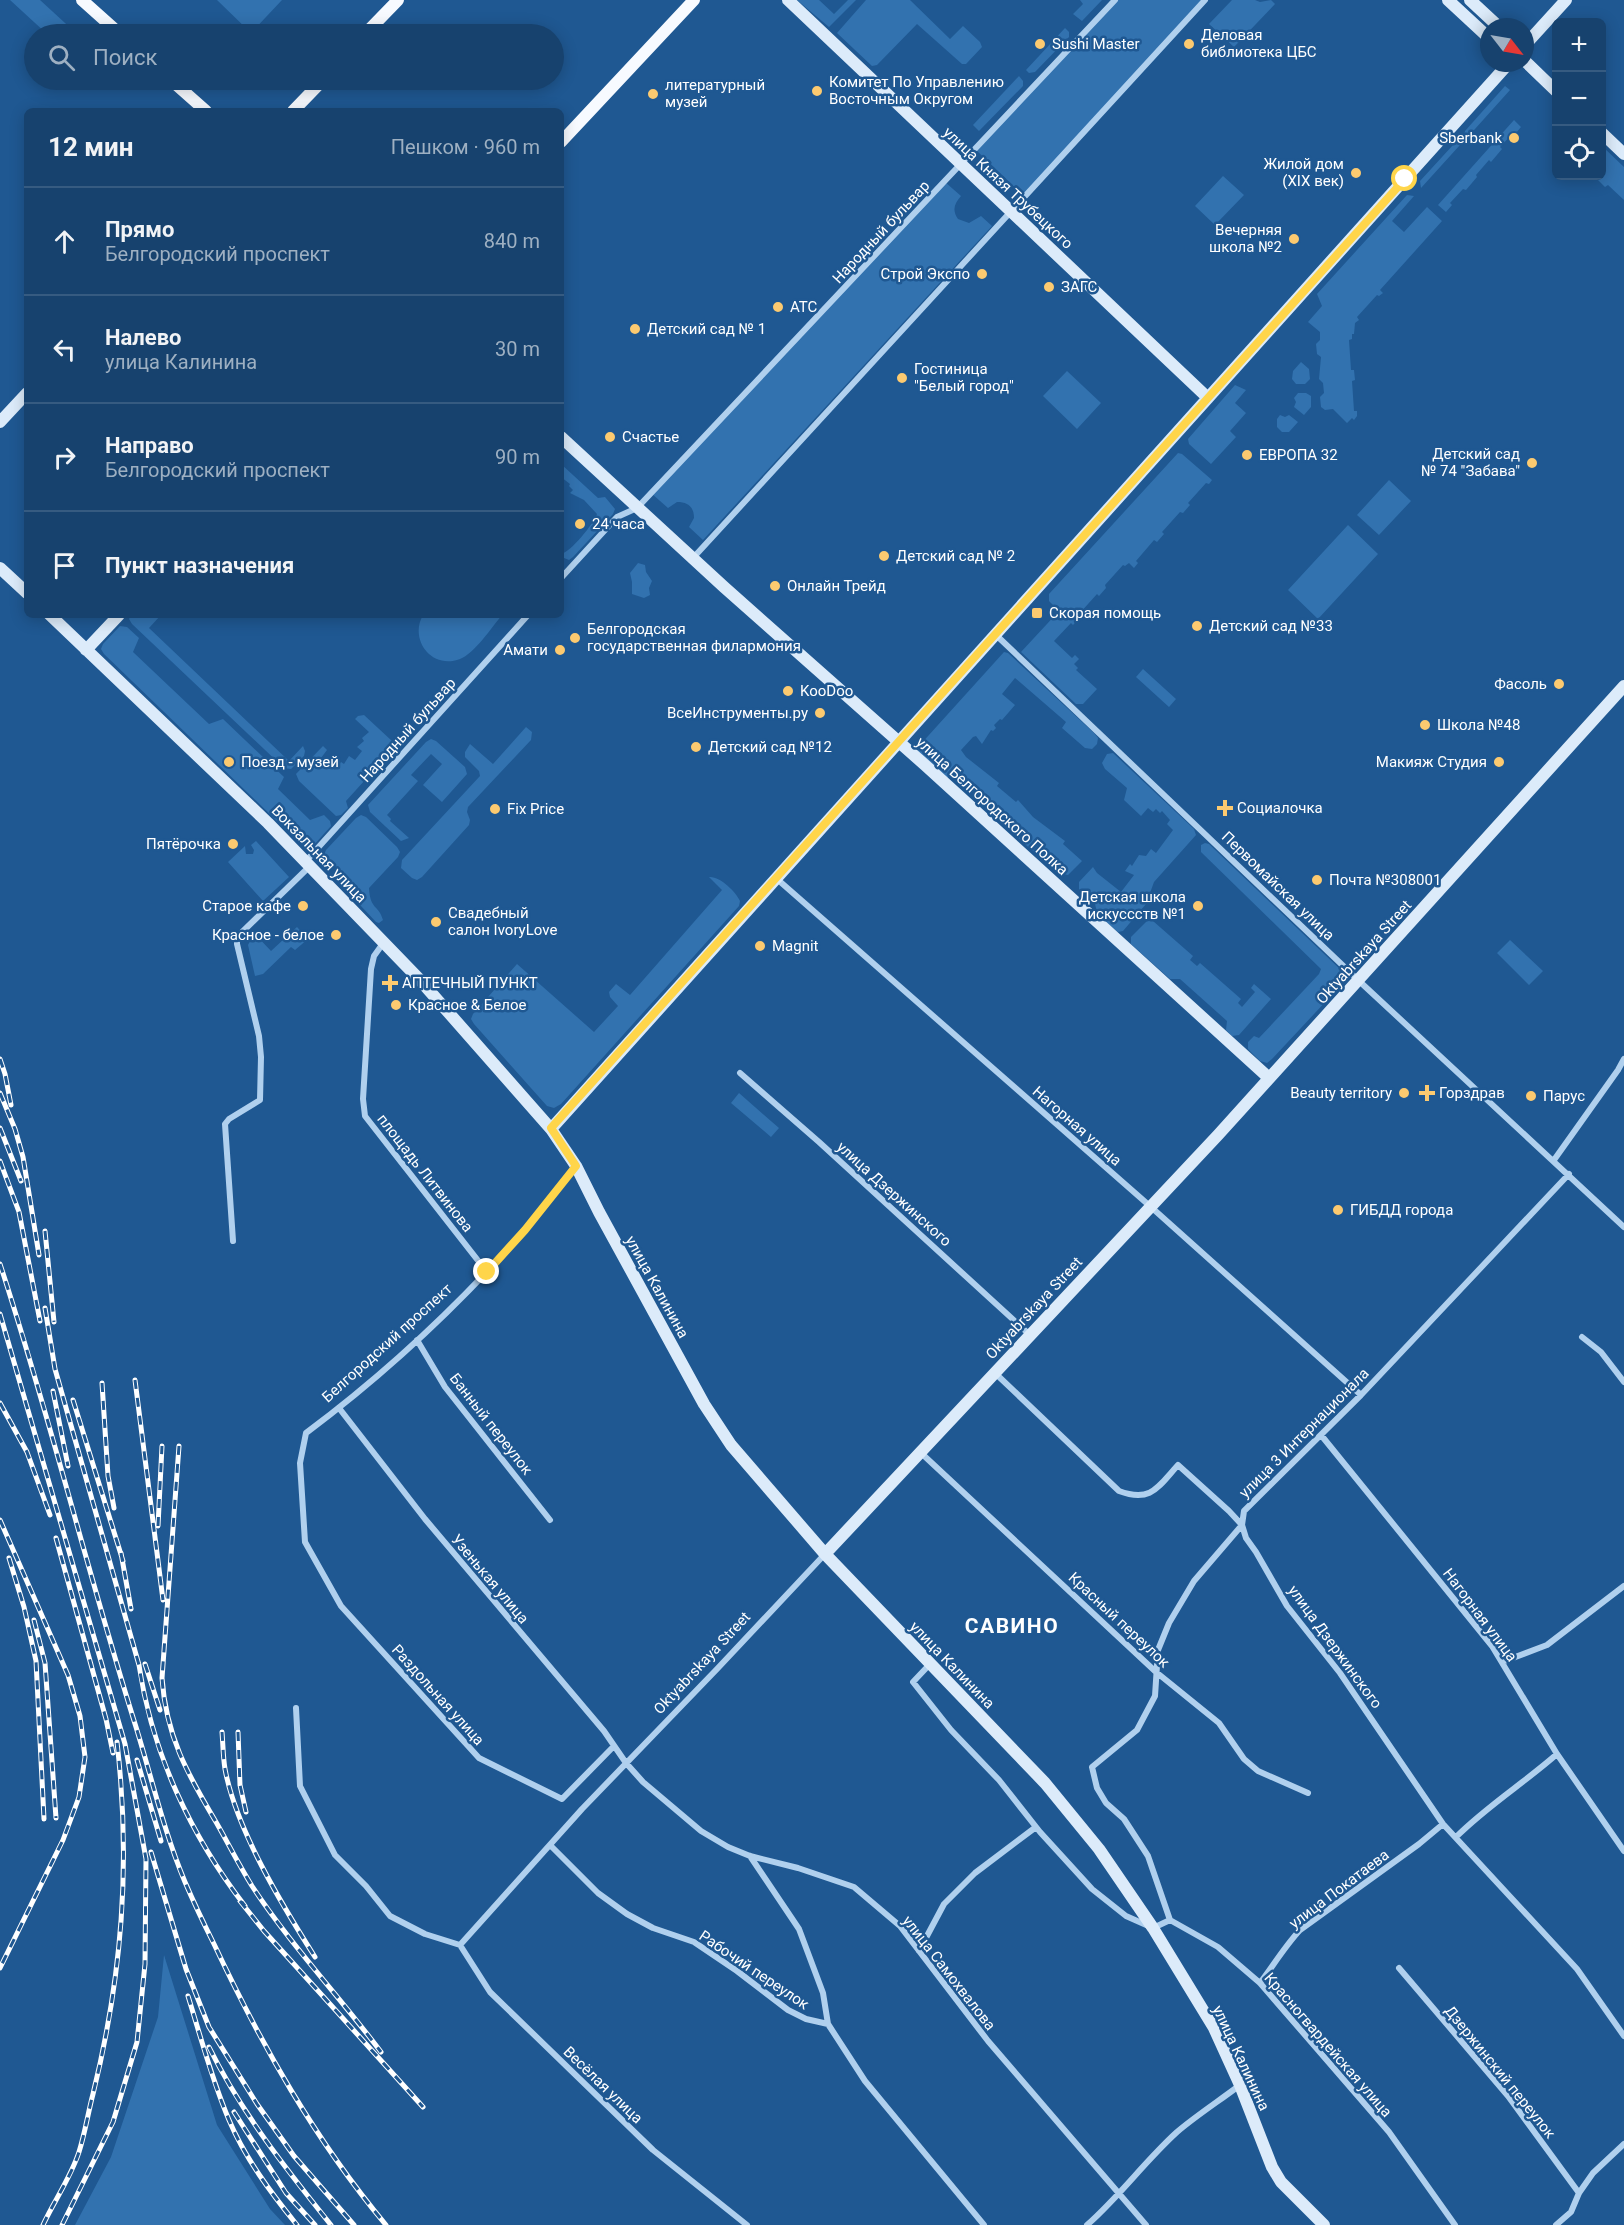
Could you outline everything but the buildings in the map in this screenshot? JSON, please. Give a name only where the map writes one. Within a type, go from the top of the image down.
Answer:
[{"type":"main road","points":[[82,0],[109,24]]},
{"type":"main road","points":[[375,24],[398,0]]},
{"type":"main road","points":[[564,139],[694,0]]},
{"type":"main road","name":"улица Князя Трубецкого","points":[[788,0],[1208,398]]},
{"type":"main road","points":[[1448,0],[1480,30]]},
{"type":"main road","points":[[1470,0],[1489,18]]},
{"type":"main road","points":[[1534,35],[1566,0]]},
{"type":"main road","points":[[1534,70],[1552,86]]},
{"type":"main road","points":[[551,1128],[1501,72]]},
{"type":"main road","points":[[182,90],[203,108]]},
{"type":"main road","points":[[296,108],[313,90]]},
{"type":"main road","points":[[1606,137],[1624,154]]},
{"type":"main road","points":[[0,422],[24,396]]},
{"type":"main road","name":"улица Белгородского Полка","points":[[564,440],[1269,1078]]},
{"type":"main road","points":[[0,568],[24,590]]},
{"type":"main road","name":"Вокзальная улица","points":[[53,618],[268,823],[384,942],[551,1128]]},
{"type":"main road","points":[[86,650],[116,618]]},
{"type":"main road","name":"Oktyabrskaya Street","points":[[825,1554],[1151,1207],[1624,686]]},
{"type":"main road","name":"улица Калинина","points":[[551,1128],[576,1166],[704,1404],[731,1445],[825,1554],[1045,1783],[1099,1849],[1153,1928],[1214,2028],[1281,2182],[1324,2225]]},
{"type":"street","name":"Народный бульвар","points":[[564,575],[617,517],[637,508],[1116,0]]},
{"type":"street","points":[[692,558],[1205,0]]},
{"type":"street","name":"Народный бульвар","points":[[233,1241],[225,1124],[229,1119],[260,1100],[261,1078],[259,1036],[237,936],[308,864],[525,618]]},
{"type":"street","name":"Первомайская улица","points":[[996,634],[1358,980],[1624,1227]]},
{"type":"street","name":"Нагорная улица","points":[[776,878],[1151,1207],[1360,1395]]},
{"type":"street","name":"площадь Литвинова","points":[[384,942],[374,956],[371,969],[363,1099],[365,1116],[487,1272]]},
{"type":"street","points":[[1554,1160],[1624,1059]]},
{"type":"street","name":"улица Дзержинского","points":[[740,1074],[828,1150],[1030,1335]]},
{"type":"street","name":"Белгородский проспект","points":[[305,1542],[300,1463],[306,1433],[339,1408],[417,1340],[487,1272],[525,1230],[576,1166]]},
{"type":"street","name":"улица 3 Интернационала","points":[[1170,1920],[1149,1856],[1124,1819],[1107,1803],[1097,1788],[1092,1767],[1137,1730],[1155,1696],[1158,1650],[1179,1606],[1194,1581],[1242,1525],[1244,1511],[1360,1395],[1569,1174]]},
{"type":"street","points":[[1582,1337],[1600,1352],[1624,1382]]},
{"type":"street","name":"Банный переулок","points":[[417,1340],[445,1387],[550,1520]]},
{"type":"street","name":"улица Дзержинского","points":[[994,1372],[1119,1491],[1133,1496],[1148,1495],[1178,1465],[1229,1511],[1242,1525],[1246,1538],[1287,1606],[1340,1673],[1443,1824],[1577,1969],[1624,2036]]},
{"type":"street","name":"Узенькая улица","points":[[339,1408],[424,1519],[603,1731],[626,1763]]},
{"type":"street","name":"Нагорная улица","points":[[1321,1435],[1502,1662],[1557,1755],[1624,1851]]},
{"type":"street","name":"Красный переулок","points":[[920,1451],[1156,1672],[1219,1723],[1244,1759],[1258,1771],[1308,1793]]},
{"type":"street","name":"Раздольная улица","points":[[305,1542],[341,1606],[479,1758],[562,1799],[614,1746]]},
{"type":"street","name":"Oktyabrskaya Street","points":[[460,1945],[582,1809],[825,1554]]},
{"type":"street","points":[[1502,1662],[1547,1645],[1624,1586]]},
{"type":"street","points":[[930,1664],[913,1682],[917,1688],[951,1730],[999,1780],[1036,1827],[1092,1889],[1126,1916],[1153,1928],[1170,1920]]},
{"type":"street","points":[[296,1708],[300,1786],[335,1855],[366,1886],[390,1916],[425,1934],[460,1945]]},
{"type":"street","points":[[1456,1837],[1477,1816],[1527,1781],[1557,1755]]},
{"type":"street","name":"улица Самохвалова","points":[[626,1763],[643,1782],[701,1831],[728,1847],[750,1856],[798,1868],[854,1887],[900,1926],[988,2041],[1146,2225]]},
{"type":"street","name":"улица Покатаева","points":[[1260,1983],[1280,1958],[1288,1942],[1300,1930],[1443,1824]]},
{"type":"street","points":[[919,1951],[944,1904],[975,1872],[1036,1827]]},
{"type":"street","name":"Рабочий переулок","points":[[551,1846],[598,1893],[627,1914],[653,1928],[694,1942],[788,2010],[806,2019],[828,2024]]},
{"type":"street","points":[[750,1856],[799,1929],[823,1993],[828,2024],[865,2081],[984,2225]]},
{"type":"street","name":"Красногвардейская улица","points":[[1170,1920],[1218,1947],[1260,1983],[1389,2132],[1455,2225]]},
{"type":"street","name":"Весёлая улица","points":[[460,1945],[490,1992],[653,2150],[747,2225]]},
{"type":"street","name":"Дзержинский переулок","points":[[1399,1968],[1508,2096],[1579,2193]]},
{"type":"street","points":[[1087,2225],[1110,2205],[1119,2191],[1177,2133],[1240,2085]]},
{"type":"street","points":[[1556,2225],[1571,2212],[1579,2193],[1593,2173],[1624,2144]]},
{"type":"shaded area","points":[[10,0],[40,0],[66,24],[36,24]]},
{"type":"shaded area","points":[[217,0],[282,0],[259,24],[242,24]]},
{"type":"shaded area","points":[[797,0],[819,0],[834,14],[848,0],[856,0],[829,27]]},
{"type":"shaded area","points":[[866,0],[910,0],[950,39],[963,26],[980,42],[982,47],[966,64],[962,64],[917,24],[877,65],[872,66],[837,33]]},
{"type":"shaded area","points":[[1080,0],[1102,0],[1082,21],[1073,14],[1083,4]]},
{"type":"shaded area","points":[[1117,0],[1204,0],[1024,196],[976,150]]},
{"type":"shaded area","points":[[1232,0],[1260,2],[1271,0],[1275,4],[1234,47],[1209,24]]},
{"type":"shaded area","points":[[1065,28],[1069,32],[1069,37],[1035,72],[1029,73],[1026,70]]},
{"type":"shaded area","points":[[1019,76],[1023,81],[1023,86],[979,131],[973,125]]},
{"type":"shaded area","points":[[1505,86],[1510,90],[1466,139],[1465,131]]},
{"type":"shaded area","points":[[1514,120],[1521,127],[1500,147],[1502,149],[1491,162],[1489,160],[1466,190],[1463,189],[1450,203],[1452,205],[1446,212],[1438,205]]},
{"type":"shaded area","points":[[1453,145],[1460,145],[1421,188],[1420,181]]},
{"type":"shaded area","points":[[1606,150],[1624,167],[1624,200],[1608,185],[1605,187],[1598,180],[1606,180]]},
{"type":"shaded area","points":[[1223,176],[1244,195],[1215,225],[1195,206]]},
{"type":"shaded area","points":[[945,182],[961,196],[955,207],[958,219],[969,223],[981,216],[992,226],[703,540],[689,527],[694,518],[690,506],[677,502],[668,508],[651,493]]},
{"type":"shaded area","points":[[1407,195],[1414,196],[1392,221],[1404,232],[1427,207],[1442,221],[1380,290],[1383,293],[1377,295],[1357,317],[1359,320],[1355,323],[1352,339],[1349,340],[1351,370],[1354,370],[1355,380],[1352,381],[1354,411],[1357,411],[1357,416],[1347,423],[1333,409],[1325,410],[1321,407],[1320,397],[1324,393],[1323,383],[1319,379],[1321,357],[1317,354],[1316,344],[1320,340],[1320,332],[1308,322],[1322,306],[1317,294]]},
{"type":"shaded area","points":[[1301,362],[1309,369],[1310,379],[1305,384],[1296,384],[1292,379],[1293,371]]},
{"type":"shaded area","points":[[1067,371],[1101,403],[1077,429],[1043,396]]},
{"type":"shaded area","points":[[1235,385],[1246,390],[1235,403],[1246,413],[1230,431],[1236,437],[1211,464],[1189,444],[1188,439]]},
{"type":"shaded area","points":[[1298,393],[1311,396],[1311,407],[1304,415],[1294,407],[1296,402],[1294,398]]},
{"type":"shaded area","points":[[1280,415],[1285,417],[1289,415],[1298,422],[1289,432],[1282,432],[1277,427],[1277,419]]},
{"type":"shaded area","points":[[1178,453],[1212,480],[1209,484],[1206,483],[1188,503],[1190,505],[1183,513],[1180,512],[1162,532],[1164,534],[1157,542],[1154,540],[1136,561],[1138,563],[1134,568],[1129,563],[1123,565],[1105,585],[1106,588],[1099,596],[1097,594],[1079,614],[1080,617],[1073,625],[1071,623],[1054,641],[1072,658],[1075,655],[1079,659],[1074,664],[1078,668],[1076,670],[1097,689],[1083,704],[1076,704],[1021,652],[1059,611],[1049,601],[1049,594]]},
{"type":"shaded area","points":[[564,467],[598,498],[605,497],[615,509],[613,514],[569,560],[564,558],[564,552],[582,537],[597,514],[584,500],[570,493],[573,490],[564,479]]},
{"type":"shaded area","points":[[1389,480],[1411,501],[1379,535],[1357,515]]},
{"type":"shaded area","points":[[1348,525],[1378,554],[1318,619],[1288,590]]},
{"type":"shaded area","points":[[638,563],[645,565],[646,572],[652,581],[649,588],[650,595],[644,598],[632,594],[630,573]]},
{"type":"shaded area","points":[[158,618],[149,628],[289,761],[303,746],[304,756],[291,769],[284,768],[129,619]]},
{"type":"shaded area","points":[[422,618],[500,618],[471,652],[460,659],[450,661],[440,660],[425,650],[419,634]]},
{"type":"shaded area","points":[[120,626],[127,627],[139,638],[133,652],[209,724],[223,719],[284,777],[278,789],[310,820],[324,815],[330,821],[331,826],[313,846],[309,849],[304,847],[104,654],[101,649],[103,644]]},
{"type":"shaded area","points":[[1004,652],[1008,653],[1094,733],[1098,738],[1097,744],[1092,749],[1085,748],[1062,728],[1066,722],[1015,678],[1002,694],[1015,705],[1002,720],[1000,719],[994,725],[996,728],[991,730],[982,744],[976,736],[961,750],[966,757],[999,783],[997,786],[1016,802],[1018,800],[1033,817],[1065,841],[1063,844],[1082,861],[1068,875],[1036,854],[994,816],[995,807],[956,772],[947,778],[918,751],[919,746]]},
{"type":"shaded area","points":[[1143,669],[1176,699],[1169,707],[1136,677]]},
{"type":"shaded area","points":[[364,715],[392,741],[394,748],[346,801],[348,808],[341,815],[336,816],[299,781],[296,774],[323,746],[327,750],[321,758],[335,770],[341,762],[344,764],[349,756],[355,760],[362,751],[357,747],[369,732],[355,719]]},
{"type":"shaded area","points":[[526,727],[532,732],[531,740],[468,807],[469,825],[422,877],[417,880],[412,878],[401,868],[402,860],[480,776],[479,771],[465,757],[470,744],[493,764]]},
{"type":"shaded area","points":[[431,739],[465,767],[467,774],[442,802],[423,785],[442,764],[431,754],[411,775],[418,781],[387,815],[390,821],[409,838],[401,841],[370,812],[368,805]]},
{"type":"shaded area","points":[[1113,753],[1194,829],[1196,835],[1154,882],[1146,904],[1123,931],[1118,932],[1098,916],[1095,904],[1079,889],[1079,882],[1093,867],[1097,873],[1121,892],[1134,875],[1125,871],[1130,864],[1132,866],[1139,855],[1146,856],[1151,849],[1156,853],[1173,830],[1167,824],[1170,820],[1162,811],[1160,813],[1156,809],[1153,812],[1148,808],[1141,816],[1124,800],[1127,788],[1105,769],[1102,763],[1107,754]]},
{"type":"shaded area","points":[[361,815],[366,817],[400,852],[369,888],[371,900],[383,920],[379,923],[360,905],[359,890],[324,855],[326,850]]},
{"type":"shaded area","points":[[256,841],[289,877],[263,901],[228,862],[245,846],[246,854],[253,854],[254,850],[251,845]]},
{"type":"shaded area","points":[[1209,844],[1342,971],[1345,977],[1343,983],[1267,1063],[1260,1061],[1248,1049],[1248,1042],[1254,1036],[1259,1038],[1319,974],[1321,969],[1201,852],[1201,845]]},
{"type":"shaded area","points":[[709,877],[718,879],[731,889],[740,901],[739,906],[561,1104],[554,1108],[547,1106],[474,1024],[471,1019],[473,1014],[517,964],[594,1032],[618,1006],[610,997],[609,992],[616,984],[630,995],[722,890]]},
{"type":"shaded area","points":[[1148,920],[1153,921],[1193,956],[1190,960],[1197,966],[1200,963],[1241,999],[1238,1003],[1242,1007],[1255,992],[1251,988],[1254,984],[1271,999],[1239,1035],[1232,1036],[1226,1030],[1227,1021],[1180,979],[1170,979],[1131,944],[1131,937]]},
{"type":"shaded area","points":[[297,927],[308,939],[295,950],[291,947],[263,974],[255,976],[248,945],[254,933],[271,951]]},
{"type":"shaded area","points":[[1510,940],[1543,971],[1529,985],[1497,953]]},
{"type":"shaded area","points":[[739,1093],[779,1128],[771,1137],[731,1103]]},
{"type":"shaded area","points":[[164,1955],[217,2125],[270,2209],[285,2225],[75,2225],[111,2157],[158,2017]]},
{"type":"railway","points":[[0,1059],[11,1105]]},
{"type":"railway","points":[[0,1093],[15,1129],[23,1157],[39,1255]]},
{"type":"railway","points":[[0,1128],[21,1181]]},
{"type":"railway","points":[[0,1161],[19,1212],[40,1321]]},
{"type":"railway","points":[[45,1231],[54,1322]]},
{"type":"railway","points":[[0,1264],[36,1379],[159,1805],[185,1882],[232,1981],[291,2090],[336,2159],[386,2225]]},
{"type":"railway","points":[[45,1308],[55,1369],[139,1665],[153,1730],[191,1822],[207,1851],[245,1906]]},
{"type":"railway","points":[[0,1314],[125,1744],[146,1859],[145,1964],[137,2042],[113,2122],[62,2225]]},
{"type":"railway","points":[[135,1380],[163,1600]]},
{"type":"railway","points":[[102,1383],[108,1476],[114,1508]]},
{"type":"railway","points":[[53,1391],[68,1466]]},
{"type":"railway","points":[[73,1400],[123,1561]]},
{"type":"railway","points":[[0,1403],[27,1452],[50,1515]]},
{"type":"railway","points":[[158,1526],[162,1446]]},
{"type":"railway","points":[[179,1446],[162,1678],[164,1699],[173,1736],[187,1770],[252,1886],[282,1929],[381,2052]]},
{"type":"railway","points":[[0,1520],[68,1675],[80,1716],[85,1757],[79,1797],[63,1840],[0,1968]]},
{"type":"railway","points":[[56,1538],[106,1719],[113,1753]]},
{"type":"railway","points":[[121,1553],[131,1609]]},
{"type":"railway","points":[[9,1558],[24,1607],[36,1661],[44,1819]]},
{"type":"railway","points":[[34,1620],[45,1663],[56,1818]]},
{"type":"railway","points":[[145,1664],[160,1710]]},
{"type":"railway","points":[[222,1732],[225,1769],[239,1816],[262,1866],[315,1957]]},
{"type":"railway","points":[[238,1732],[240,1785],[246,1812]]},
{"type":"railway","points":[[43,2225],[72,2171],[79,2152],[111,2006],[121,1920],[123,1876],[121,1787],[117,1742]]},
{"type":"railway","points":[[137,1760],[161,1841]]},
{"type":"railway","points":[[151,1852],[186,1969],[209,2027],[257,2104],[294,2156],[354,2225]]},
{"type":"railway","points":[[240,1901],[264,1931],[423,2107]]},
{"type":"railway","points":[[188,1996],[217,2090],[235,2134],[259,2175],[297,2225]]},
{"type":"railway","points":[[209,2047],[250,2117],[331,2225]]},
{"type":"railway","points":[[234,2112],[286,2193],[315,2225]]},
{"type":"place","name":"Sushi Master","points":[[1040,44]]},
{"type":"place","name":"Деловая библиотека ЦБС","points":[[1189,44]]},
{"type":"place","name":"Комитет По Управлению Восточным Округом","points":[[817,91]]},
{"type":"place","name":"литературный музей","points":[[653,94]]},
{"type":"place","name":"Sberbank","points":[[1514,138]]},
{"type":"place","name":"Жилой дом (XIX век)","points":[[1356,173]]},
{"type":"place","name":"Вечерняя школа №2","points":[[1294,239]]},
{"type":"place","name":"Строй Экспо","points":[[982,274]]},
{"type":"place","name":"ЗАГС","points":[[1049,287]]},
{"type":"place","name":"АТС","points":[[778,307]]},
{"type":"place","name":"Детский сад № 1","points":[[635,329]]},
{"type":"place","name":"Гостиница \"Белый город\"","points":[[902,378]]},
{"type":"place","name":"Счастье","points":[[610,437]]},
{"type":"place","name":"ЕВРОПА 32","points":[[1247,455]]},
{"type":"place","name":"Детский сад № 74 \"Забава\"","points":[[1532,463]]},
{"type":"place","name":"24 часа","points":[[580,524]]},
{"type":"place","name":"Детский сад № 2","points":[[884,556]]},
{"type":"place","name":"Онлайн Трейд","points":[[775,586]]},
{"type":"place","name":"Скорая помощь","points":[[1037,613]]},
{"type":"place","name":"Детский сад №33","points":[[1197,626]]},
{"type":"place","name":"Белгородская государственная филармония","points":[[575,638]]},
{"type":"place","name":"Амати","points":[[560,650]]},
{"type":"place","name":"Фасоль","points":[[1559,684]]},
{"type":"place","name":"KooDoo","points":[[788,691]]},
{"type":"place","name":"ВсеИнструменты.ру","points":[[820,713]]},
{"type":"place","name":"Школа №48","points":[[1425,725]]},
{"type":"place","name":"Детский сад №12","points":[[696,747]]},
{"type":"place","name":"Поезд - музей","points":[[229,762]]},
{"type":"place","name":"Макияж Студия","points":[[1499,762]]},
{"type":"place","name":"Социалочка","points":[[1225,808]]},
{"type":"place","name":"Fix Price","points":[[495,809]]},
{"type":"place","name":"Пятёрочка","points":[[233,844]]},
{"type":"place","name":"Почта №308001","points":[[1317,880]]},
{"type":"place","name":"Старое кафе","points":[[303,906]]},
{"type":"place","name":"Детская школа искуссств №1","points":[[1198,906]]},
{"type":"place","name":"Свадебный салон IvoryLove","points":[[436,922]]},
{"type":"place","name":"Красное - белое","points":[[336,935]]},
{"type":"place","name":"Magnit","points":[[760,946]]},
{"type":"place","name":"АПТЕЧНЫЙ ПУНКТ","points":[[390,983]]},
{"type":"place","name":"Красное & Белое","points":[[396,1005]]},
{"type":"place","name":"Beauty territory","points":[[1404,1093]]},
{"type":"place","name":"Горздрав","points":[[1427,1093]]},
{"type":"place","name":"Парус","points":[[1531,1096]]},
{"type":"place","name":"ГИБДД города","points":[[1338,1210]]},
{"type":"district","name":"САВИНО","points":[[1012,1626]]},
{"type":"route","points":[[487,1272],[525,1230],[576,1166],[551,1128],[1405,179]]}]
